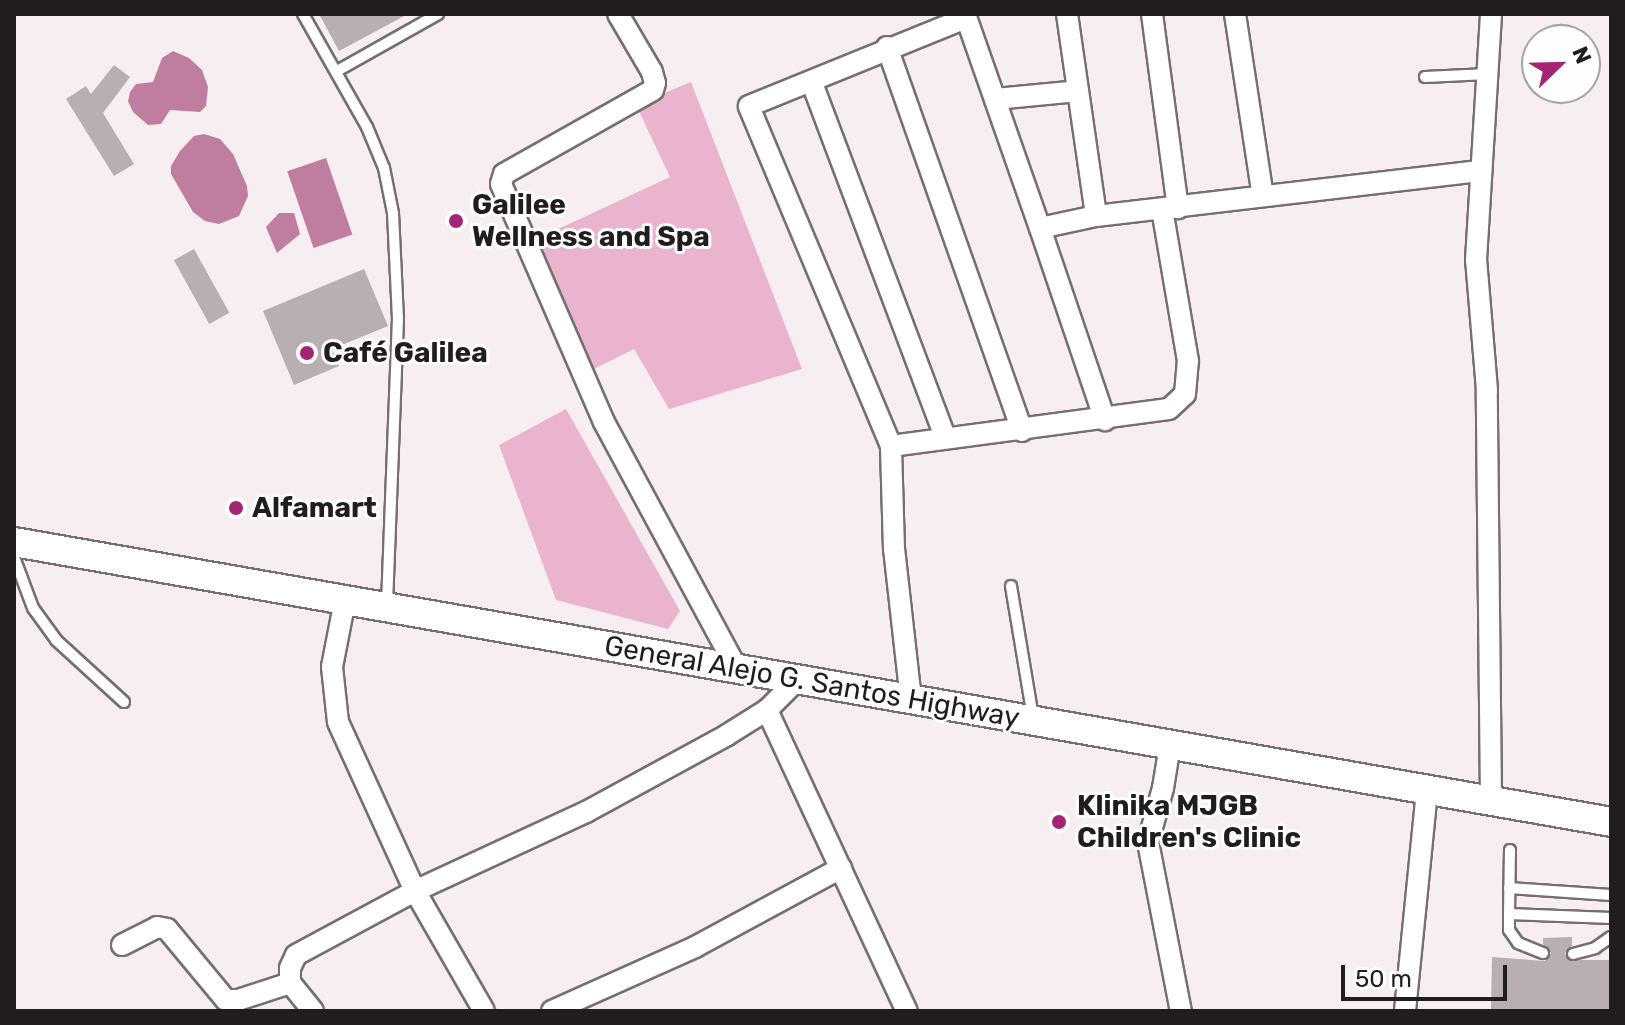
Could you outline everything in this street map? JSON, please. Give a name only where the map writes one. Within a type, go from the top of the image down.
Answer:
[{"type":"main road","name":"General Alejo G. Santos Highway","points":[[14,542],[737,669],[795,682],[1611,822]]},
{"type":"street","points":[[618,14],[652,72],[653,90],[504,174],[501,184],[604,422],[737,669]]},
{"type":"street","points":[[1067,14],[1096,216]]},
{"type":"street","points":[[891,446],[945,437],[1105,420],[1169,409],[1185,394],[1188,361],[1152,14]]},
{"type":"street","points":[[1235,14],[1263,196]]},
{"type":"street","points":[[1491,14],[1476,260],[1487,390],[1491,800]]},
{"type":"street","points":[[911,700],[894,549],[891,446],[749,106],[812,83],[887,47],[966,16],[1105,420]]},
{"type":"street","points":[[887,47],[1022,431]]},
{"type":"street","points":[[812,83],[945,437]]},
{"type":"street","points":[[995,99],[1078,91]]},
{"type":"street","points":[[1040,228],[1096,216],[1481,171]]},
{"type":"street","points":[[345,600],[332,667],[338,722],[415,891],[484,1011]]},
{"type":"street","points":[[313,1011],[290,983],[290,968],[296,955],[415,891],[586,812],[767,710],[795,682]]},
{"type":"street","points":[[767,710],[907,1011]]},
{"type":"street","points":[[1170,745],[1163,788],[1148,842],[1181,1011]]},
{"type":"street","points":[[1405,1011],[1427,790]]},
{"type":"street","points":[[552,1011],[695,947],[841,868]]},
{"type":"street","points":[[122,945],[157,927],[167,929],[226,1000],[238,1000],[290,983]]},
{"type":"lane","points":[[303,14],[367,127],[384,168],[393,213],[398,318],[387,607]]},
{"type":"lane","points":[[337,71],[438,14]]},
{"type":"lane","points":[[1425,77],[1488,74]]},
{"type":"lane","points":[[14,557],[33,608],[56,640],[124,702]]},
{"type":"lane","points":[[1011,586],[1033,722]]},
{"type":"lane","points":[[1510,850],[1509,930],[1518,943],[1543,953]]},
{"type":"lane","points":[[1509,888],[1611,895]]},
{"type":"lane","points":[[1509,914],[1611,918]]},
{"type":"lane","points":[[1573,954],[1595,948],[1611,937]]},
{"type":"shaded area","points":[[173,51],[189,58],[202,70],[208,87],[206,106],[200,112],[170,110],[161,124],[148,125],[133,112],[128,101],[130,92],[136,84],[153,82],[162,58]]},
{"type":"shaded area","points":[[691,82],[802,369],[669,409],[634,349],[580,376],[526,244],[670,177],[636,105]]},
{"type":"shaded area","points":[[204,134],[220,139],[233,154],[247,186],[248,196],[239,216],[219,224],[205,221],[193,212],[171,174],[171,166],[180,151],[194,136]]},
{"type":"shaded area","points":[[326,158],[352,235],[314,248],[287,171]]},
{"type":"shaded area","points":[[279,213],[294,213],[300,234],[277,253],[266,227]]},
{"type":"shaded area","points":[[566,409],[680,611],[668,629],[556,600],[499,445]]},
{"type":"building","points":[[319,14],[408,14],[339,51]]},
{"type":"building","points":[[114,65],[130,77],[103,113],[134,164],[114,176],[66,99],[86,86],[91,94]]},
{"type":"building","points":[[194,249],[229,313],[209,324],[174,260]]},
{"type":"building","name":"Café Galilea","points":[[364,269],[388,326],[332,349],[339,366],[294,385],[263,311]]},
{"type":"building","points":[[1572,937],[1572,946],[1565,953],[1568,960],[1611,960],[1611,1011],[1491,1011],[1492,957],[1545,961],[1551,953],[1543,944],[1543,938]]},
{"type":"place","name":"Galilee Wellness and Spa","points":[[456,221]]},
{"type":"place","name":"Café Galilea","points":[[307,353]]},
{"type":"place","name":"Alfamart","points":[[236,508]]},
{"type":"place","name":"Klinika MJGB Children's Clinic","points":[[1059,822]]}]
